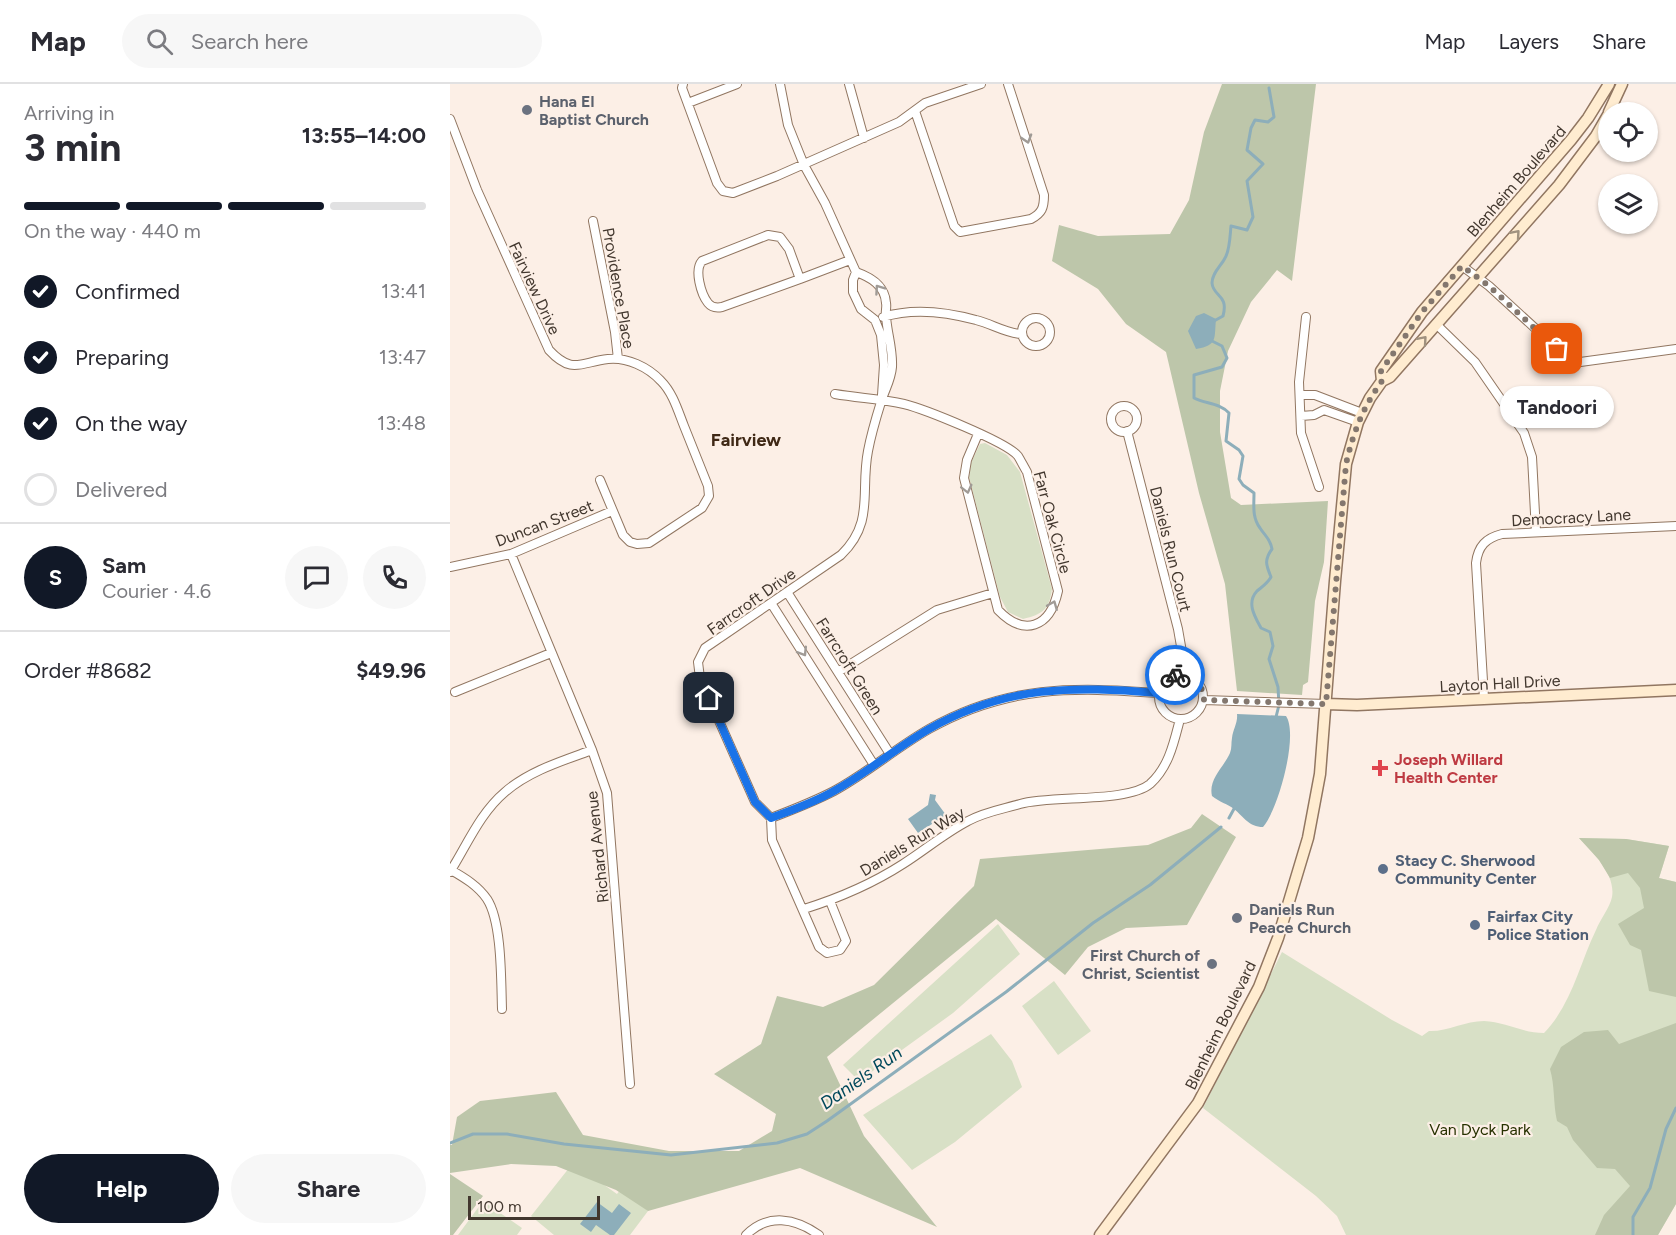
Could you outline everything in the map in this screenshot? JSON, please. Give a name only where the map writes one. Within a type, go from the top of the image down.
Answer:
[{"type":"main road","name":"Blenheim Boulevard","points":[[1382,381],[1381,371],[1422,312],[1571,140],[1610,84]]},
{"type":"main road","name":"Blenheim Boulevard","points":[[1614,102],[1622,84]]},
{"type":"main road","name":"Blenheim Boulevard","points":[[1100,1235],[1198,1103],[1259,987],[1279,934],[1308,838],[1320,774],[1346,464],[1360,417],[1382,381],[1390,377],[1559,185],[1598,133]]},
{"type":"main road","name":"Layton Hall Drive","points":[[1326,704],[1357,705],[1676,690]]},
{"type":"street","points":[[683,84],[682,88],[717,183],[723,191],[733,193],[864,138],[898,122],[925,104],[981,84]]},
{"type":"street","points":[[688,103],[737,84]]},
{"type":"street","name":"Farrcroft Drive","points":[[780,84],[788,125],[804,165],[825,203],[850,260],[856,272],[871,278],[881,288],[886,300],[892,365],[890,383],[881,400]]},
{"type":"street","points":[[849,84],[864,138]]},
{"type":"street","points":[[915,111],[954,226],[960,232],[1031,219],[1040,214],[1044,206],[1044,195],[1008,84]]},
{"type":"street","name":"Fairview Drive","points":[[450,119],[477,190],[549,350],[562,362],[574,365],[583,366],[618,359]]},
{"type":"street","name":"Providence Place","points":[[593,221],[615,332],[618,359]]},
{"type":"street","points":[[800,279],[789,249],[780,237],[768,235],[702,261],[697,266],[697,274],[709,304],[715,308],[800,279],[850,260]]},
{"type":"street","points":[[1462,266],[1573,363],[1676,349]]},
{"type":"street","name":"Farrcroft Drive","points":[[771,818],[755,802],[700,678],[698,662],[705,648],[841,555],[856,536],[866,510],[865,483],[868,453],[881,400],[884,365],[883,348],[875,320],[861,309],[853,292],[856,272]]},
{"type":"street","points":[[875,320],[897,313],[940,312],[977,320],[1012,333],[1022,334]]},
{"type":"street","points":[[1306,317],[1299,382],[1301,433],[1319,488]]},
{"type":"street","points":[[1436,324],[1476,362],[1524,433],[1532,457],[1536,532]]},
{"type":"street","points":[[600,480],[626,539],[637,544],[649,543],[702,508],[707,502],[709,490],[667,388],[650,371],[618,359]]},
{"type":"street","name":"Farr Oak Circle","points":[[835,394],[906,405],[978,434],[1002,444],[1017,454],[1027,472],[1058,591],[1054,608],[1047,617],[1036,624],[1020,625],[1008,620],[998,610],[964,478],[967,460],[978,434]]},
{"type":"street","points":[[1300,394],[1315,395],[1360,417]]},
{"type":"street","points":[[1324,410],[1327,401]]},
{"type":"street","points":[[1301,416],[1314,415],[1324,410],[1360,417]]},
{"type":"street","name":"Daniels Run Court","points":[[1127,431],[1178,629],[1182,652],[1181,674]]},
{"type":"street","name":"Duncan Street","points":[[450,567],[511,554],[612,511]]},
{"type":"street","name":"Democracy Lane","points":[[1484,698],[1477,555],[1484,543],[1495,536],[1536,532],[1676,526]]},
{"type":"street","name":"Richard Avenue","points":[[511,554],[603,778],[610,808],[630,1084]]},
{"type":"street","name":"Farrcroft Green","points":[[787,592],[890,754]]},
{"type":"street","points":[[838,672],[937,610],[993,593]]},
{"type":"street","name":"Farrcroft Green","points":[[771,603],[874,765]]},
{"type":"street","points":[[455,692],[551,653]]},
{"type":"street","points":[[1181,674],[1196,679],[1204,700],[1198,712],[1193,716],[1180,719],[1167,714],[1162,709],[1159,693],[1168,678],[1181,674]]},
{"type":"street","points":[[830,901],[846,941],[840,950],[827,953],[819,947],[772,840],[771,818],[810,804],[836,790],[930,729],[966,711],[1022,694],[1061,689],[1111,689],[1159,693]]},
{"type":"street","points":[[1204,700],[1326,704]]},
{"type":"street","name":"Daniels Run Way","points":[[804,909],[867,885],[968,821],[984,814],[1033,800],[1125,795],[1149,785],[1170,757],[1180,719]]},
{"type":"street","points":[[502,1009],[495,915],[480,890],[451,871],[478,825],[504,793],[529,776],[592,750]]},
{"type":"street","points":[[746,1235],[759,1225],[778,1219],[798,1222],[819,1235]]},
{"type":"green space","points":[[1222,84],[1316,84],[1292,281],[1277,270],[1251,302],[1228,351],[1220,391],[1220,432],[1231,498],[1241,505],[1328,501],[1324,562],[1315,601],[1308,682],[1303,685],[1302,695],[1237,691],[1225,584],[1199,493],[1166,352],[1126,324],[1098,289],[1052,261],[1059,225],[1098,236],[1170,234],[1189,200],[1204,132]]},
{"type":"green space","points":[[985,443],[1007,455],[1020,472],[1052,589],[1049,602],[1044,610],[1023,619],[1008,612],[1000,597],[969,477],[971,463],[980,444]]},
{"type":"green space","points":[[1202,814],[1236,837],[1187,925],[1126,928],[1088,947],[1065,975],[996,919],[827,1057],[864,1136],[937,1227],[800,1168],[648,1211],[616,1190],[556,1166],[511,1164],[450,1173],[450,1145],[452,1145],[457,1117],[480,1101],[556,1092],[583,1135],[669,1151],[739,1151],[772,1131],[776,1114],[714,1074],[761,1044],[777,996],[823,1007],[874,985],[974,886],[980,859],[1148,845],[1191,828]]},
{"type":"green space","name":"Van Dyck Park","points":[[1579,838],[1626,839],[1669,846],[1659,878],[1676,882],[1676,1204],[1658,1235],[1346,1235],[1337,1216],[1316,1196],[1203,1108],[1282,952],[1422,1036],[1429,1031],[1484,1021],[1544,1033],[1562,1010],[1612,897],[1607,872],[1597,857]]},
{"type":"green space","points":[[1579,838],[1626,839],[1669,846],[1659,878],[1676,882],[1676,997],[1649,991],[1641,950],[1630,945],[1618,924],[1644,908],[1640,888],[1628,873],[1610,878],[1599,860]]},
{"type":"green space","points":[[998,924],[1020,954],[953,1013],[859,1081],[843,1065]]},
{"type":"green space","points":[[1054,981],[1091,1031],[1058,1055],[1022,1006]]},
{"type":"green space","points":[[1676,1023],[1676,1204],[1658,1235],[1595,1235],[1604,1215],[1630,1186],[1615,1169],[1597,1168],[1573,1140],[1567,1127],[1557,1121],[1550,1069],[1561,1047],[1584,1032],[1608,1030],[1619,1044]]},
{"type":"green space","points":[[991,1034],[1012,1061],[1022,1087],[955,1142],[912,1170],[863,1115]]},
{"type":"green space","points":[[573,1163],[617,1194],[623,1186],[648,1211],[630,1235],[554,1235],[531,1216]]},
{"type":"green space","points":[[450,1174],[483,1196],[453,1235],[450,1235]]},
{"type":"green space","points":[[483,1201],[522,1228],[517,1235],[458,1235]]},
{"type":"water","points":[[1204,313],[1216,319],[1215,336],[1211,343],[1196,349],[1188,331],[1196,316]]},
{"type":"water","points":[[1237,714],[1286,716],[1289,726],[1290,739],[1285,772],[1275,805],[1263,827],[1250,823],[1232,807],[1212,796],[1214,779],[1231,751]]},
{"type":"water","points":[[930,794],[936,795],[935,800],[946,815],[918,833],[908,819],[928,805]]},
{"type":"water","points":[[597,1202],[612,1213],[619,1204],[631,1213],[614,1235],[610,1235],[596,1225],[591,1232],[580,1224]]},
{"type":"waterway","name":"Daniels Run","points":[[1214,321],[1223,316],[1224,304],[1213,288],[1212,279],[1227,255],[1231,226],[1247,230],[1253,217],[1247,181],[1263,164],[1247,150],[1251,128],[1255,120],[1268,122],[1274,117],[1269,88]]},
{"type":"waterway","name":"Daniels Run","points":[[1212,341],[1222,346],[1227,358],[1222,367],[1194,375],[1194,398],[1217,405],[1229,413],[1226,441],[1239,450],[1243,456],[1239,479],[1254,493],[1256,520],[1271,545],[1272,549],[1267,563],[1271,577],[1257,591],[1252,605],[1261,628],[1270,632],[1273,646],[1269,659],[1278,687],[1279,705],[1276,717]]},
{"type":"waterway","name":"Daniels Run","points":[[1229,818],[1235,807]]},
{"type":"waterway","name":"Daniels Run","points":[[450,1143],[473,1134],[507,1134],[564,1144],[671,1155],[777,1143],[807,1134],[1006,992],[1093,923],[1150,885],[1221,827]]},
{"type":"waterway","points":[[1633,1235],[1633,1217],[1650,1188],[1666,1129],[1676,1108]]},
{"type":"way so far","points":[[1175,675],[1189,675],[1196,679],[1203,692],[1204,700],[1326,704],[1346,464],[1352,439],[1370,398],[1382,381],[1381,371],[1422,312],[1462,266],[1489,286],[1557,349]]},
{"type":"place","name":"Hana El Baptist Church","points":[[527,110]]},
{"type":"place","name":"Tandoori","points":[[1557,349]]},
{"type":"place","name":"Joseph Willard Health Center","points":[[1380,768]]},
{"type":"place","name":"Stacy C. Sherwood Community Center","points":[[1383,869]]},
{"type":"place","name":"Daniels Run Peace Church","points":[[1237,918]]},
{"type":"place","name":"Fairfax City Police Station","points":[[1475,925]]},
{"type":"place","name":"First Church of Christ, Scientist","points":[[1212,964]]},
{"type":"district","name":"Fairview","points":[[746,440]]},
{"type":"route","points":[[709,698],[755,802],[771,818],[810,804],[836,790],[930,729],[966,711],[1022,694],[1061,689],[1111,689],[1159,693],[1168,678],[1175,675]]}]
